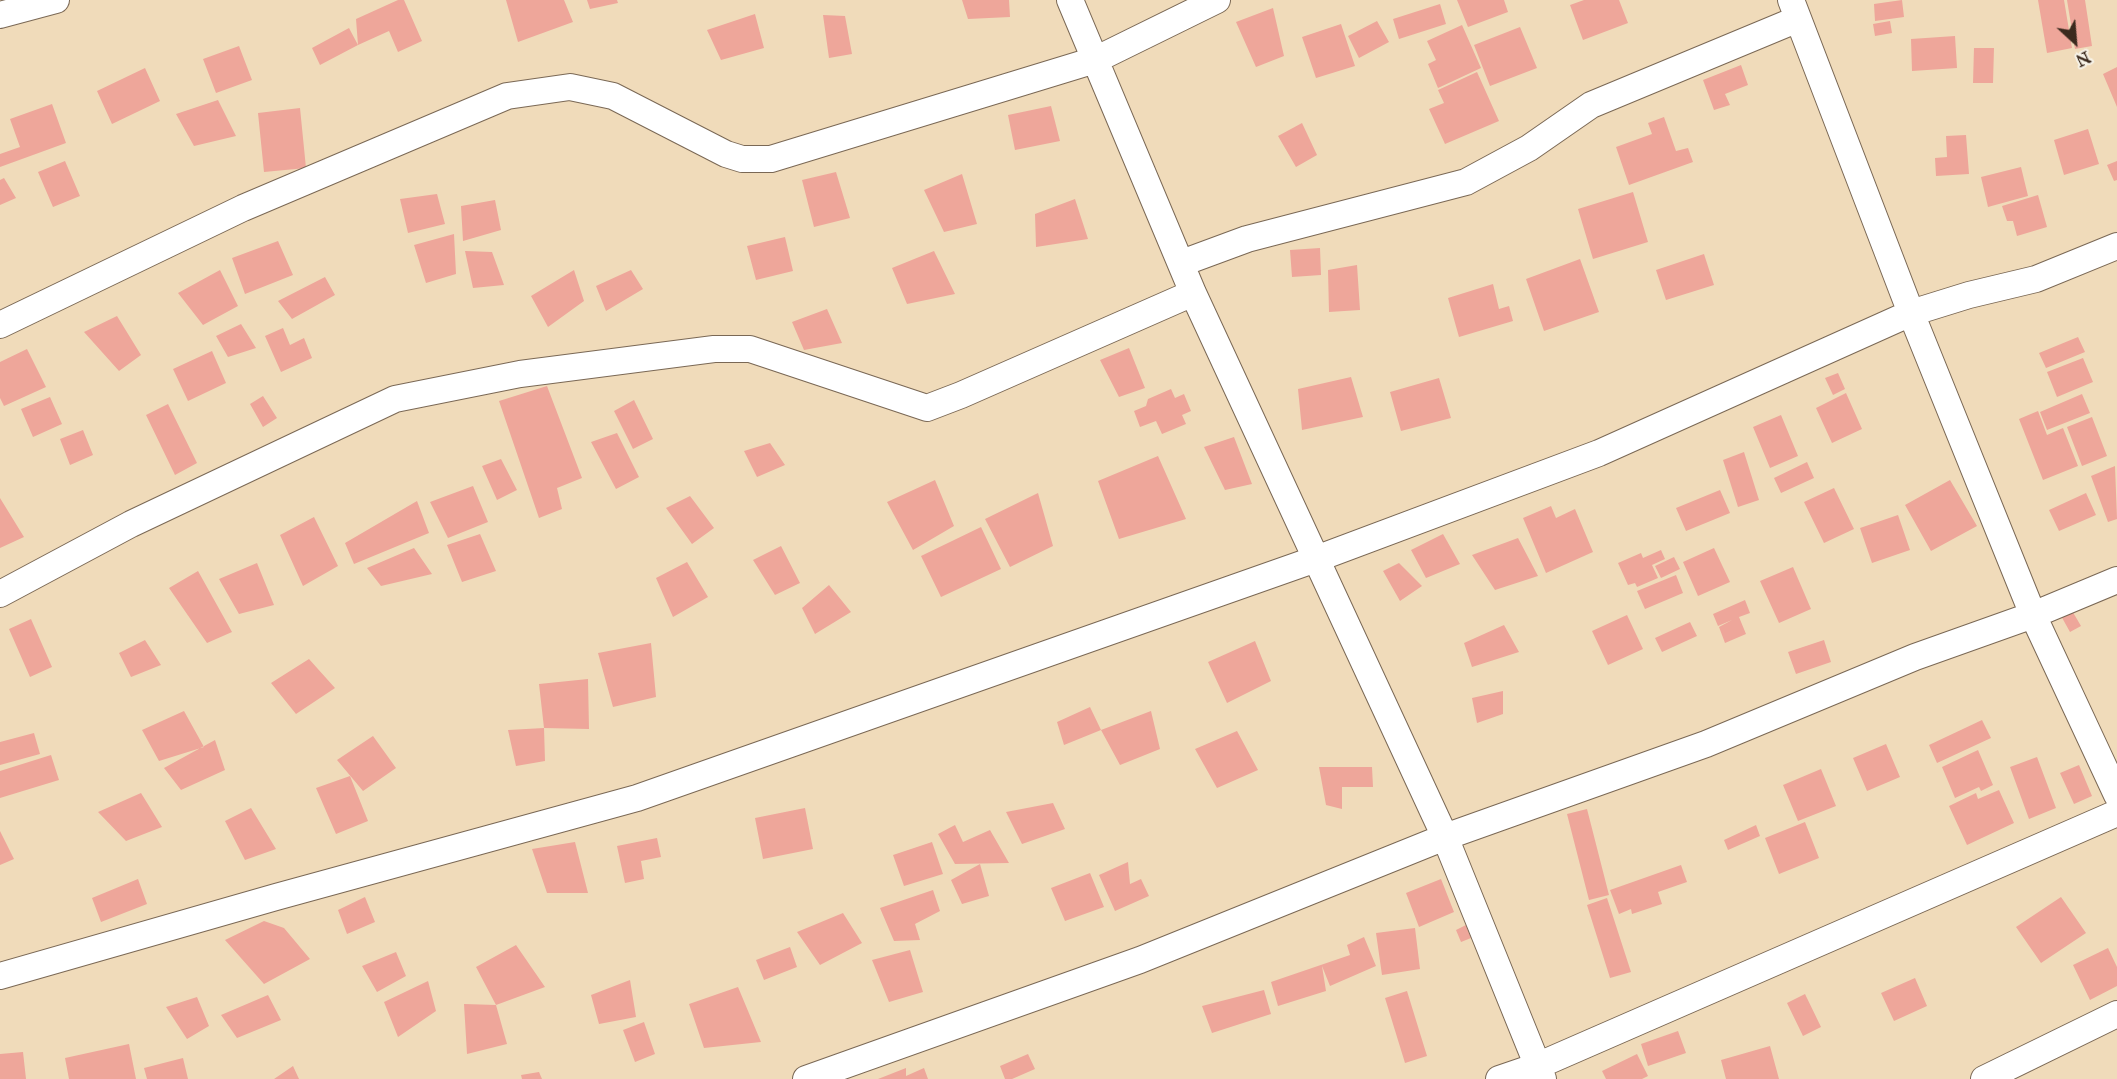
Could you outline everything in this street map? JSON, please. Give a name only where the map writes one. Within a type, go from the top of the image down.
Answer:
[{"type":"street","points":[[0,15],[56,0]]},
{"type":"street","points":[[1070,0],[1193,293],[1445,837],[1540,1072]]},
{"type":"street","points":[[0,325],[243,208],[507,96],[570,87],[613,96],[726,154],[742,159],[771,159],[1095,60],[1217,0]]},
{"type":"street","points":[[1182,263],[1247,239],[1466,182],[1529,148],[1591,105],[1794,9],[1911,314],[2033,615],[2117,795]]},
{"type":"street","points":[[0,976],[276,897],[637,798],[1316,559],[1599,453],[1911,314],[1969,295],[2036,279],[2117,246]]},
{"type":"street","points":[[0,594],[131,524],[394,399],[520,374],[714,349],[750,349],[927,408],[971,391],[1193,293]]},
{"type":"street","points":[[806,1079],[1140,960],[1445,837],[1706,744],[1915,657],[2033,615],[2117,580]]},
{"type":"street","points":[[1499,1079],[1540,1072],[2117,813]]},
{"type":"street","points":[[1984,1079],[2117,1014]]},
{"type":"building","points":[[398,0],[404,0],[422,41],[398,52],[389,31],[358,45],[356,19]]},
{"type":"building","points":[[506,0],[564,0],[573,22],[518,42]]},
{"type":"building","points":[[587,0],[617,0],[618,3],[590,9]]},
{"type":"building","points":[[962,0],[1009,0],[1010,17],[968,19]]},
{"type":"building","points":[[1457,0],[1504,0],[1508,12],[1468,27]]},
{"type":"building","points":[[1584,0],[1619,0],[1628,23],[1583,40],[1570,5]]},
{"type":"building","points":[[1902,0],[1904,17],[1875,21],[1874,4]]},
{"type":"building","points":[[2038,0],[2064,0],[2072,48],[2047,53]]},
{"type":"building","points":[[2067,0],[2085,0],[2092,46],[2075,49]]},
{"type":"building","points":[[1440,4],[1446,24],[1399,39],[1393,19]]},
{"type":"building","points":[[1273,8],[1284,56],[1256,67],[1236,22]]},
{"type":"building","points":[[755,14],[764,48],[721,60],[707,30]]},
{"type":"building","points":[[823,15],[845,16],[852,54],[829,58]]},
{"type":"building","points":[[1377,21],[1389,42],[1359,58],[1348,36]]},
{"type":"building","points":[[1890,21],[1892,33],[1875,36],[1873,24]]},
{"type":"building","points":[[1341,24],[1355,66],[1316,78],[1302,37]]},
{"type":"building","points":[[1462,25],[1481,68],[1438,88],[1428,64],[1436,60],[1427,41]]},
{"type":"building","points":[[1520,27],[1537,68],[1490,86],[1474,45]]},
{"type":"building","points":[[349,28],[358,45],[320,65],[312,48]]},
{"type":"building","points":[[1955,36],[1957,68],[1912,71],[1911,39]]},
{"type":"building","points":[[239,46],[252,80],[216,93],[203,59]]},
{"type":"building","points":[[1974,48],[1994,48],[1993,83],[1973,83]]},
{"type":"building","points":[[1741,65],[1748,85],[1725,94],[1730,105],[1714,110],[1703,80]]},
{"type":"building","points":[[2117,67],[2117,107],[2103,74]]},
{"type":"building","points":[[145,68],[160,101],[112,124],[97,91]]},
{"type":"building","points":[[1477,72],[1499,121],[1445,144],[1429,109],[1444,103],[1438,90]]},
{"type":"building","points":[[218,100],[236,136],[194,146],[176,114]]},
{"type":"building","points":[[52,104],[66,143],[0,167],[0,154],[20,147],[10,119]]},
{"type":"building","points":[[1051,106],[1060,141],[1015,150],[1008,115]]},
{"type":"building","points":[[300,108],[306,168],[264,172],[258,113]]},
{"type":"building","points":[[1664,117],[1676,151],[1688,148],[1693,162],[1629,185],[1616,147],[1652,134],[1648,123]]},
{"type":"building","points":[[1302,123],[1317,155],[1296,167],[1278,136]]},
{"type":"building","points":[[2088,129],[2099,164],[2064,175],[2054,140]]},
{"type":"building","points":[[1966,135],[1969,174],[1936,176],[1935,158],[1947,157],[1946,136]]},
{"type":"building","points":[[65,161],[80,196],[53,207],[38,172]]},
{"type":"building","points":[[2117,161],[2117,180],[2114,181],[2107,165]]},
{"type":"building","points":[[2021,167],[2028,196],[1988,207],[1981,177]]},
{"type":"building","points":[[836,172],[850,218],[814,227],[802,180]]},
{"type":"building","points":[[962,174],[977,224],[944,232],[924,190]]},
{"type":"building","points":[[4,178],[16,198],[0,205],[0,180]]},
{"type":"building","points":[[1633,192],[1648,242],[1593,259],[1578,209]]},
{"type":"building","points":[[437,194],[445,224],[408,233],[400,199]]},
{"type":"building","points":[[2038,195],[2047,227],[2017,236],[2013,221],[2007,221],[2002,206]]},
{"type":"building","points":[[1075,199],[1088,239],[1036,247],[1035,214]]},
{"type":"building","points":[[495,200],[501,230],[463,241],[461,206]]},
{"type":"building","points":[[454,234],[456,274],[426,283],[414,245]]},
{"type":"building","points":[[785,237],[793,271],[756,280],[747,246]]},
{"type":"building","points":[[278,241],[293,275],[245,294],[232,258]]},
{"type":"building","points":[[1320,248],[1321,275],[1292,277],[1290,250]]},
{"type":"building","points":[[465,251],[492,252],[504,285],[473,288]]},
{"type":"building","points":[[934,251],[955,294],[907,304],[892,268]]},
{"type":"building","points":[[1704,254],[1714,285],[1666,300],[1656,270]]},
{"type":"building","points":[[1580,259],[1599,312],[1544,331],[1526,279]]},
{"type":"building","points":[[1357,265],[1360,310],[1329,312],[1328,270]]},
{"type":"building","points":[[220,270],[238,306],[203,325],[178,293]]},
{"type":"building","points":[[574,270],[584,301],[548,327],[531,296]]},
{"type":"building","points":[[631,270],[643,289],[606,311],[596,286]]},
{"type":"building","points":[[325,277],[335,295],[292,319],[278,301]]},
{"type":"building","points":[[1493,284],[1499,309],[1509,306],[1513,321],[1459,337],[1448,298]]},
{"type":"building","points":[[827,309],[842,343],[804,350],[792,322]]},
{"type":"building","points":[[117,316],[141,355],[119,371],[84,332]]},
{"type":"building","points":[[241,324],[256,348],[228,357],[216,336]]},
{"type":"building","points":[[283,328],[290,345],[304,338],[312,358],[281,372],[265,336]]},
{"type":"building","points":[[2078,337],[2085,352],[2046,368],[2039,353]]},
{"type":"building","points":[[1129,348],[1145,388],[1119,397],[1100,360]]},
{"type":"building","points":[[27,349],[46,387],[4,406],[0,398],[0,362]]},
{"type":"building","points":[[212,351],[226,383],[188,401],[173,369]]},
{"type":"building","points":[[2083,358],[2093,382],[2057,397],[2047,372]]},
{"type":"building","points":[[1838,373],[1845,389],[1833,395],[1825,378]]},
{"type":"building","points":[[1351,377],[1363,417],[1302,430],[1298,389]]},
{"type":"building","points":[[1439,378],[1451,418],[1401,431],[1390,392]]},
{"type":"building","points":[[547,386],[582,478],[557,488],[562,509],[539,518],[499,401]]},
{"type":"building","points":[[1171,389],[1175,398],[1184,394],[1191,411],[1182,415],[1186,424],[1162,434],[1156,421],[1140,427],[1134,411],[1146,406],[1148,399]]},
{"type":"building","points":[[1846,393],[1862,429],[1832,443],[1816,408]]},
{"type":"building","points":[[2082,394],[2090,413],[2047,430],[2040,412]]},
{"type":"building","points":[[263,396],[277,418],[263,427],[250,404]]},
{"type":"building","points":[[50,397],[62,424],[33,437],[21,409]]},
{"type":"building","points":[[634,400],[653,439],[633,449],[614,411]]},
{"type":"building","points":[[168,404],[197,463],[175,475],[146,415]]},
{"type":"building","points":[[2038,411],[2047,435],[2063,428],[2078,466],[2043,480],[2019,419]]},
{"type":"building","points":[[1781,415],[1798,456],[1770,468],[1753,427]]},
{"type":"building","points":[[2092,417],[2107,456],[2082,466],[2067,427]]},
{"type":"building","points":[[83,430],[93,455],[70,465],[60,439]]},
{"type":"building","points":[[617,433],[639,477],[616,489],[591,442]]},
{"type":"building","points":[[1234,437],[1252,484],[1225,490],[1204,447]]},
{"type":"building","points":[[770,443],[785,465],[757,477],[744,451]]},
{"type":"building","points":[[1744,452],[1759,500],[1738,507],[1723,460]]},
{"type":"building","points":[[1158,456],[1186,519],[1119,539],[1098,481]]},
{"type":"building","points":[[501,459],[517,490],[497,500],[482,466]]},
{"type":"building","points":[[1807,462],[1814,478],[1781,493],[1774,478]]},
{"type":"building","points":[[2115,466],[2117,519],[2108,522],[2091,476]]},
{"type":"building","points":[[935,480],[954,526],[913,550],[887,502]]},
{"type":"building","points":[[1950,480],[1977,526],[1931,551],[1905,505]]},
{"type":"building","points":[[473,486],[488,522],[448,538],[430,502]]},
{"type":"building","points":[[1834,488],[1854,529],[1824,543],[1804,502]]},
{"type":"building","points":[[1720,490],[1730,513],[1686,531],[1676,508]]},
{"type":"building","points":[[1038,493],[1053,546],[1010,567],[985,519]]},
{"type":"building","points":[[2086,493],[2096,515],[2059,531],[2049,510]]},
{"type":"building","points":[[690,496],[714,528],[692,544],[666,508]]},
{"type":"building","points":[[0,498],[24,537],[0,548]]},
{"type":"building","points":[[417,501],[429,533],[354,564],[345,543]]},
{"type":"building","points":[[1551,506],[1556,518],[1575,509],[1593,552],[1546,573],[1523,518]]},
{"type":"building","points":[[1898,515],[1910,550],[1872,563],[1860,528]]},
{"type":"building","points":[[314,517],[338,566],[303,586],[280,535]]},
{"type":"building","points":[[981,527],[1001,569],[941,597],[921,556]]},
{"type":"building","points":[[480,534],[496,571],[462,582],[447,545]]},
{"type":"building","points":[[1443,534],[1460,564],[1426,578],[1411,550]]},
{"type":"building","points":[[1518,538],[1538,576],[1495,590],[1472,555]]},
{"type":"building","points":[[781,546],[800,583],[775,595],[753,560]]},
{"type":"building","points":[[414,548],[432,574],[381,586],[367,568]]},
{"type":"building","points":[[1714,548],[1730,582],[1698,596],[1683,562]]},
{"type":"building","points":[[1661,550],[1665,559],[1652,565],[1658,578],[1637,587],[1635,583],[1628,585],[1618,563],[1641,553],[1643,558]]},
{"type":"building","points":[[1674,557],[1680,569],[1661,578],[1655,566]]},
{"type":"building","points":[[687,562],[708,597],[673,617],[656,578]]},
{"type":"building","points":[[257,563],[274,605],[239,614],[219,579]]},
{"type":"building","points":[[1399,563],[1422,586],[1400,601],[1383,571]]},
{"type":"building","points":[[1793,567],[1811,609],[1779,623],[1760,581]]},
{"type":"building","points":[[198,571],[232,632],[207,643],[169,588]]},
{"type":"building","points":[[1676,575],[1683,593],[1645,609],[1637,591]]},
{"type":"building","points":[[829,585],[851,612],[815,634],[802,608]]},
{"type":"building","points":[[1745,600],[1750,613],[1739,617],[1746,634],[1725,643],[1719,627],[1732,620],[1718,626],[1713,614]]},
{"type":"building","points":[[2071,609],[2081,626],[2070,632],[2060,614]]},
{"type":"building","points":[[1627,615],[1643,649],[1608,665],[1592,631]]},
{"type":"building","points":[[31,619],[52,667],[30,677],[9,629]]},
{"type":"building","points":[[1690,622],[1697,636],[1662,652],[1655,638]]},
{"type":"building","points":[[1504,625],[1519,652],[1472,667],[1464,643]]},
{"type":"building","points":[[145,640],[161,665],[131,677],[119,653]]},
{"type":"building","points":[[1824,640],[1831,662],[1796,674],[1788,652]]},
{"type":"building","points":[[1255,641],[1271,681],[1227,703],[1208,662]]},
{"type":"building","points":[[651,643],[656,697],[613,707],[598,653]]},
{"type":"building","points":[[309,659],[335,688],[296,714],[271,683]]},
{"type":"building","points":[[588,679],[589,729],[544,728],[539,684]]},
{"type":"building","points":[[1503,691],[1503,714],[1477,723],[1472,698]]},
{"type":"building","points":[[1090,707],[1101,730],[1064,745],[1057,722]]},
{"type":"building","points":[[184,711],[204,747],[159,761],[142,730]]},
{"type":"building","points":[[1151,711],[1160,749],[1120,765],[1101,730]]},
{"type":"building","points":[[1982,720],[1991,738],[1937,763],[1929,745]]},
{"type":"building","points":[[544,728],[545,761],[516,766],[508,730]]},
{"type":"building","points":[[1237,731],[1258,770],[1217,788],[1195,749]]},
{"type":"building","points":[[34,733],[40,754],[0,765],[0,742]]},
{"type":"building","points":[[373,736],[396,768],[363,791],[337,760]]},
{"type":"building","points":[[215,740],[225,770],[181,790],[164,768]]},
{"type":"building","points":[[1886,744],[1900,777],[1867,791],[1853,758]]},
{"type":"building","points":[[1978,750],[1993,785],[1981,791],[1979,787],[1955,798],[1942,767]]},
{"type":"building","points":[[51,755],[59,780],[0,798],[0,771]]},
{"type":"building","points":[[2037,757],[2056,808],[2029,819],[2010,767]]},
{"type":"building","points":[[2079,765],[2092,796],[2074,804],[2060,773]]},
{"type":"building","points":[[1319,767],[1372,767],[1373,787],[1342,787],[1342,809],[1326,805]]},
{"type":"building","points":[[1821,769],[1836,806],[1798,821],[1783,785]]},
{"type":"building","points":[[350,776],[368,821],[336,834],[316,788]]},
{"type":"building","points":[[1999,790],[2014,823],[1967,845],[1949,806],[1976,793],[1978,799]]},
{"type":"building","points":[[141,793],[162,827],[126,841],[98,812]]},
{"type":"building","points":[[1053,803],[1065,829],[1022,844],[1006,812]]},
{"type":"building","points":[[251,808],[276,849],[245,860],[225,821]]},
{"type":"building","points":[[805,808],[813,849],[763,859],[755,818]]},
{"type":"building","points":[[1587,809],[1609,895],[1589,900],[1567,814]]},
{"type":"building","points":[[1805,822],[1819,858],[1779,874],[1765,838]]},
{"type":"building","points":[[955,825],[963,842],[990,830],[1009,863],[955,864],[938,834]]},
{"type":"building","points":[[1756,825],[1760,836],[1728,850],[1724,840]]},
{"type":"building","points":[[0,831],[14,859],[0,865]]},
{"type":"building","points":[[657,838],[661,857],[641,861],[644,879],[625,883],[617,846]]},
{"type":"building","points":[[575,842],[588,893],[547,893],[532,849]]},
{"type":"building","points":[[932,842],[943,874],[904,886],[893,855]]},
{"type":"building","points":[[1128,862],[1130,884],[1141,879],[1149,896],[1115,911],[1099,875]]},
{"type":"building","points":[[980,864],[989,896],[962,904],[951,880]]},
{"type":"building","points":[[1681,865],[1687,882],[1658,892],[1662,904],[1632,914],[1631,909],[1619,914],[1610,890]]},
{"type":"building","points":[[1090,873],[1104,907],[1065,921],[1051,888]]},
{"type":"building","points":[[138,879],[147,904],[101,922],[92,898]]},
{"type":"building","points":[[1441,879],[1454,912],[1419,927],[1406,893]]},
{"type":"building","points":[[933,890],[940,911],[915,924],[920,940],[894,941],[880,908]]},
{"type":"building","points":[[365,897],[375,922],[347,934],[338,910]]},
{"type":"building","points":[[2061,897],[2086,933],[2041,963],[2016,927]]},
{"type":"building","points":[[1607,898],[1631,972],[1610,978],[1587,905]]},
{"type":"building","points":[[843,913],[862,943],[820,965],[797,932]]},
{"type":"building","points":[[264,921],[284,928],[310,959],[264,984],[225,940]]},
{"type":"building","points":[[1466,925],[1471,938],[1461,942],[1456,930]]},
{"type":"building","points":[[1415,928],[1420,969],[1382,975],[1376,933]]},
{"type":"building","points":[[1364,937],[1376,966],[1330,986],[1322,966],[1326,991],[1278,1006],[1271,982],[1350,955],[1347,945]]},
{"type":"building","points":[[516,945],[545,987],[496,1005],[476,967]]},
{"type":"building","points":[[790,947],[797,967],[764,980],[756,960]]},
{"type":"building","points":[[2108,948],[2117,967],[2117,986],[2090,1000],[2073,965]]},
{"type":"building","points":[[910,950],[923,992],[889,1002],[872,960]]},
{"type":"building","points":[[396,952],[406,976],[377,992],[362,966]]},
{"type":"building","points":[[1915,978],[1927,1006],[1894,1021],[1881,993]]},
{"type":"building","points":[[630,980],[636,1017],[599,1024],[591,995]]},
{"type":"building","points":[[428,981],[436,1011],[398,1037],[384,1002]]},
{"type":"building","points":[[738,987],[761,1042],[704,1048],[689,1004]]},
{"type":"building","points":[[1264,990],[1271,1014],[1212,1033],[1202,1006]]},
{"type":"building","points":[[1407,991],[1427,1056],[1405,1063],[1385,998]]},
{"type":"building","points":[[1805,994],[1821,1027],[1803,1036],[1787,1003]]},
{"type":"building","points":[[268,995],[281,1020],[237,1038],[221,1015]]},
{"type":"building","points":[[197,997],[209,1026],[187,1039],[166,1007]]},
{"type":"building","points":[[464,1004],[496,1005],[507,1044],[467,1054]]},
{"type":"building","points":[[644,1022],[655,1054],[635,1062],[623,1030]]},
{"type":"building","points":[[1678,1031],[1686,1053],[1648,1066],[1641,1044]]},
{"type":"building","points":[[129,1044],[136,1079],[69,1079],[65,1058]]},
{"type":"building","points":[[1770,1046],[1779,1079],[1726,1079],[1721,1060]]},
{"type":"building","points":[[23,1052],[26,1079],[0,1079],[0,1054]]},
{"type":"building","points":[[1028,1054],[1035,1069],[1012,1079],[1005,1079],[1000,1066]]},
{"type":"building","points":[[1637,1054],[1648,1076],[1642,1079],[1606,1079],[1602,1071]]},
{"type":"building","points":[[183,1058],[188,1079],[147,1079],[144,1068]]},
{"type":"building","points":[[293,1066],[299,1079],[274,1079]]},
{"type":"building","points":[[906,1068],[906,1076],[924,1068],[928,1079],[878,1079]]},
{"type":"building","points":[[539,1072],[542,1079],[522,1079],[521,1075]]}]
